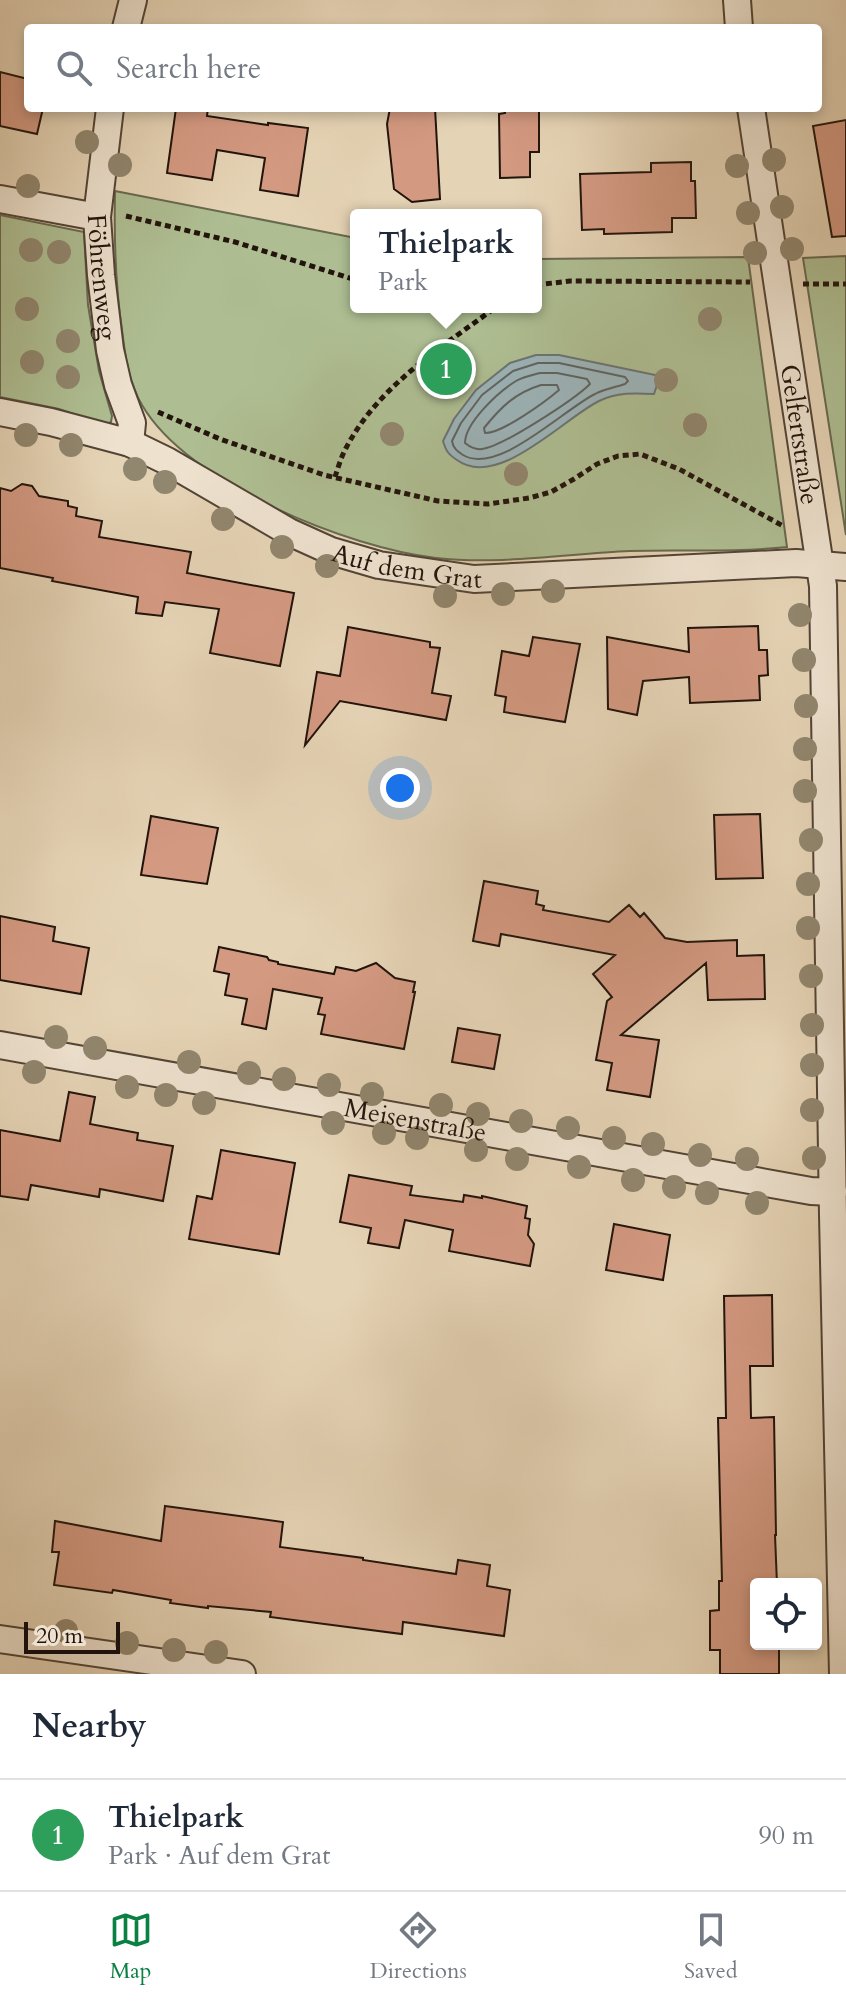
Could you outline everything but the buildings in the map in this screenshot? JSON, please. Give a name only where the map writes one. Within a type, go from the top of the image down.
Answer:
[{"type":"street","points":[[127,24],[133,0]]},
{"type":"street","points":[[737,0],[739,24]]},
{"type":"street","name":"Föhrenweg","points":[[110,112],[109,216],[101,275],[110,350],[118,385],[132,423],[130,443]]},
{"type":"street","name":"Gelfertstraße","points":[[752,112],[823,586],[843,1674]]},
{"type":"street","points":[[0,199],[109,216]]},
{"type":"street","name":"Auf dem Grat","points":[[0,412],[130,443],[289,532],[331,551],[379,565],[474,579],[796,563],[846,567]]},
{"type":"street","name":"Meisenstraße","points":[[0,1045],[811,1191],[833,1192]]},
{"type":"street","points":[[0,1639],[242,1674]]},
{"type":"path","points":[[109,216],[235,242],[350,278]]},
{"type":"path","points":[[542,284],[570,281],[755,282]]},
{"type":"path","points":[[800,284],[846,284]]},
{"type":"path","points":[[335,477],[346,448],[371,409],[411,370],[488,313]]},
{"type":"path","points":[[154,410],[220,439],[335,477],[438,501],[488,504],[529,498],[551,492],[597,464],[618,456],[640,454],[679,469],[793,531]]},
{"type":"green space","points":[[115,191],[350,237],[350,313],[542,313],[542,259],[748,257],[787,547],[460,560],[400,552],[360,541],[274,507],[195,461],[164,434],[142,405],[126,359],[115,243]]},
{"type":"green space","points":[[0,215],[84,232],[88,305],[111,422],[105,425],[59,409],[0,397]]},
{"type":"green space","points":[[846,256],[846,535],[803,258]]},
{"type":"water","points":[[536,355],[559,355],[660,376],[654,394],[633,393],[599,401],[511,459],[492,466],[473,467],[451,456],[443,441],[454,419],[476,390],[510,363]]},
{"type":"place","name":"Thielpark","points":[[446,369]]}]
